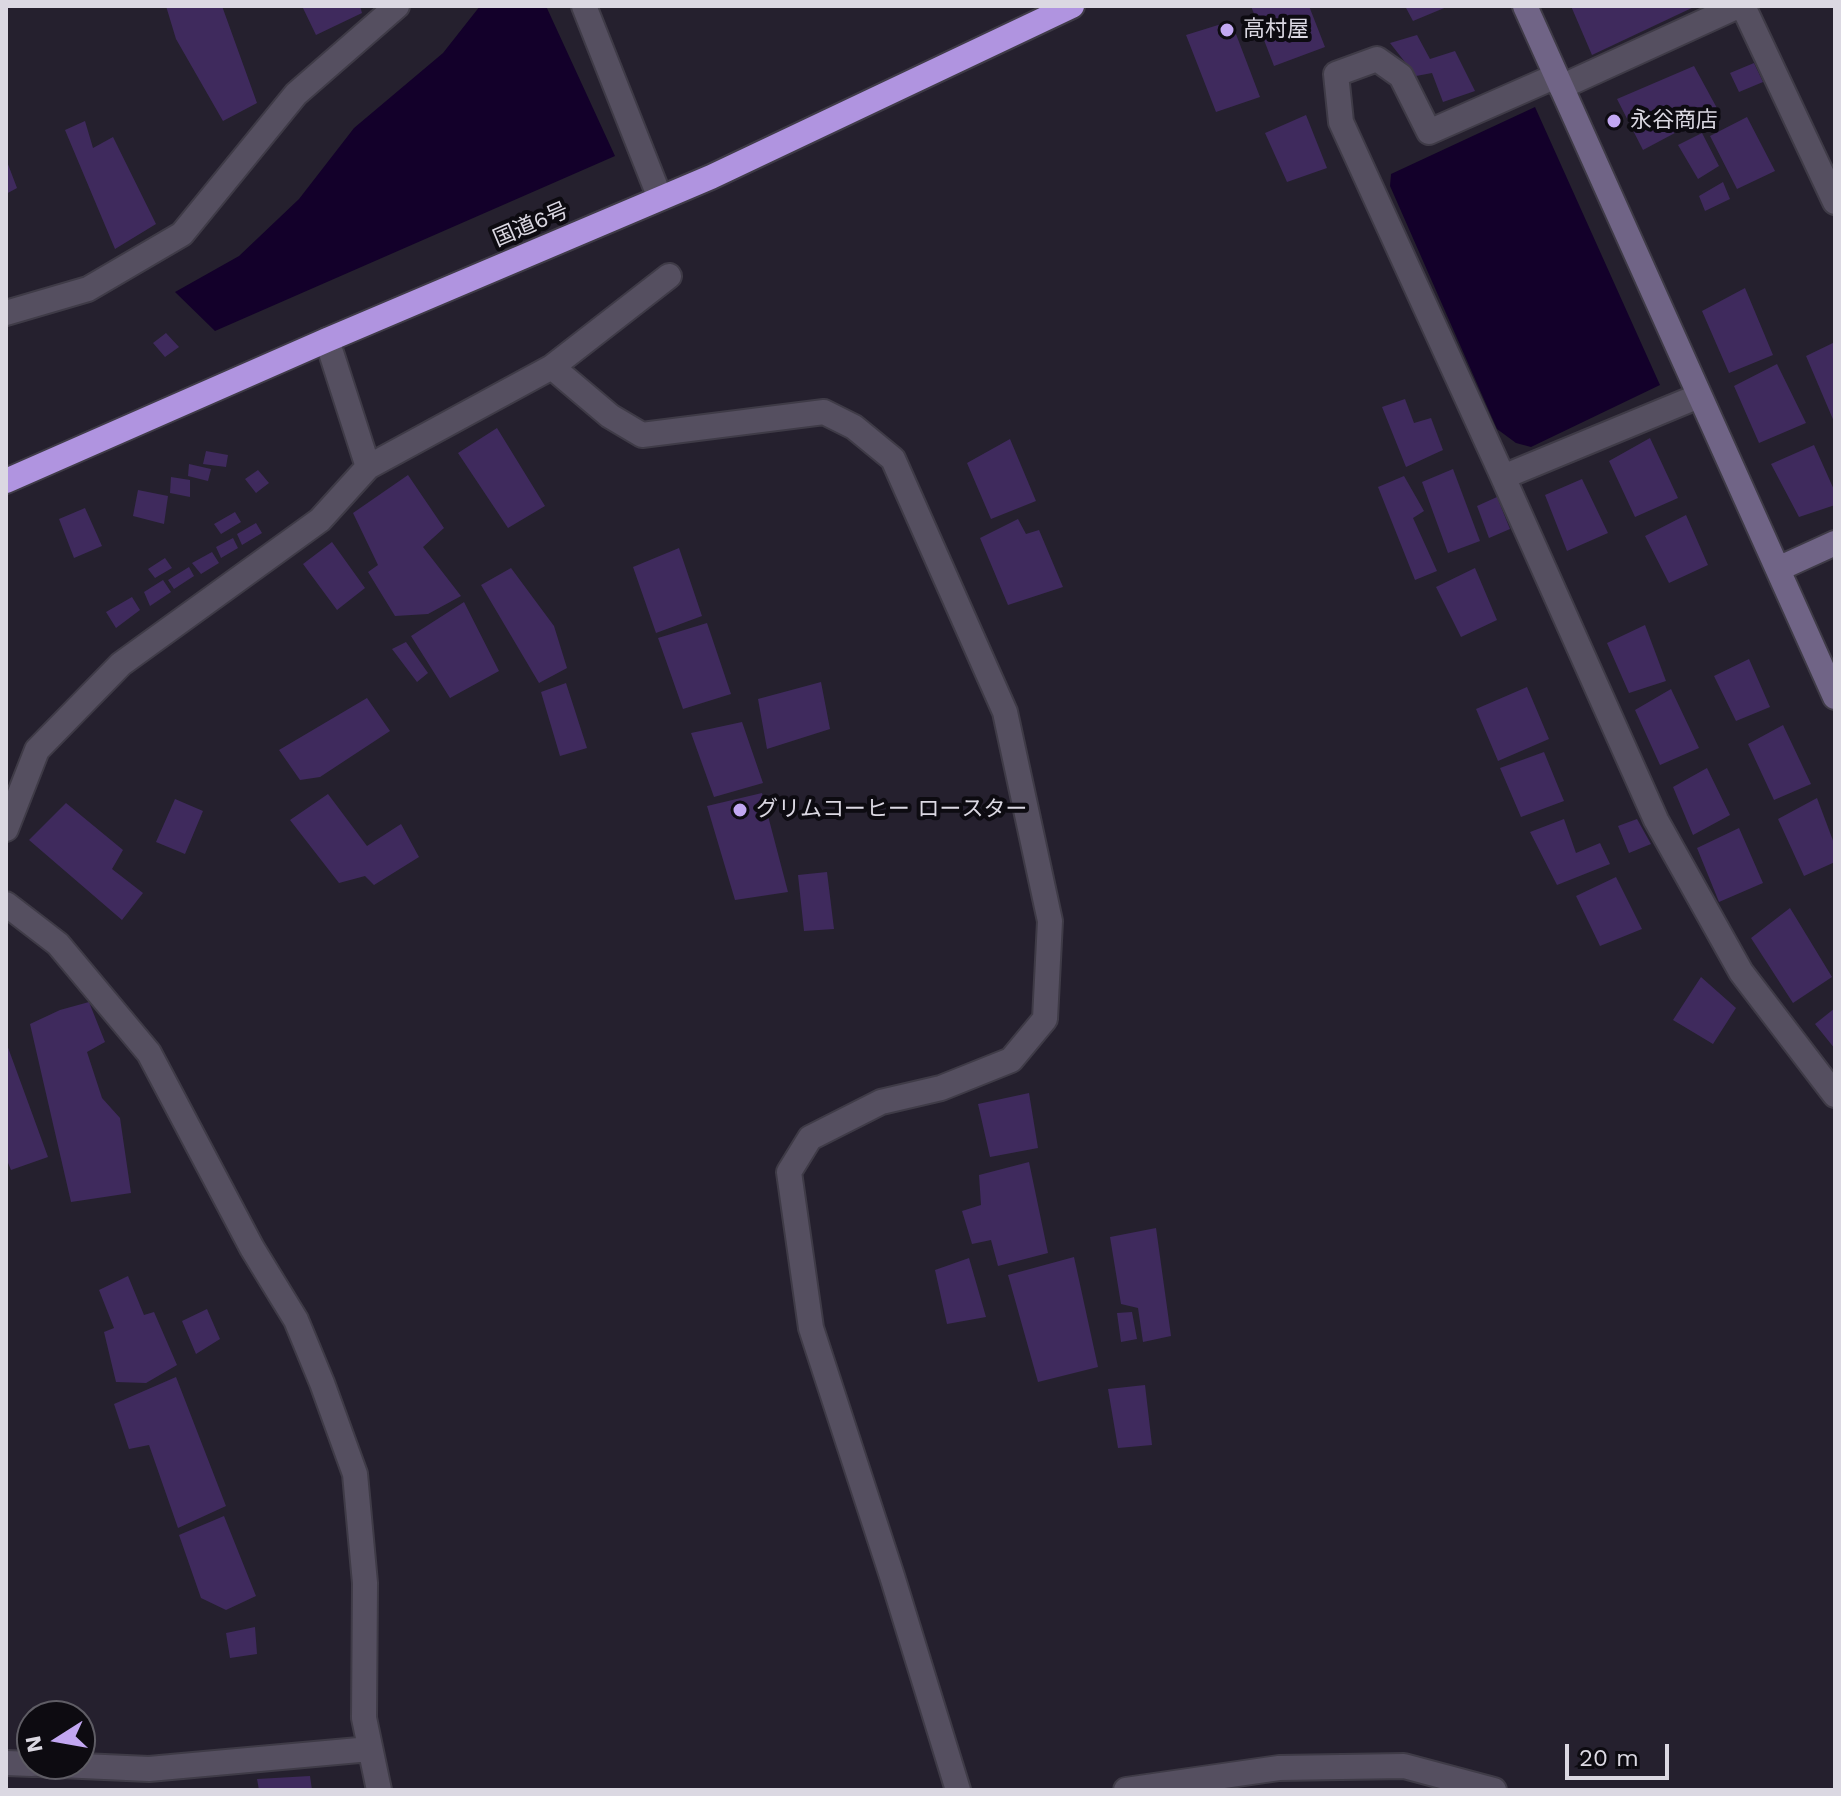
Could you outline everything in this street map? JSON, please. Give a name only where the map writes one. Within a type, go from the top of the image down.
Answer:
[{"type":"highway","name":"国道6号","points":[[6,481],[711,177],[1072,6]]},
{"type":"street","points":[[6,313],[88,289],[182,234],[296,94],[397,6]]},
{"type":"street","points":[[584,6],[660,198]]},
{"type":"street","points":[[1525,6],[1835,697]]},
{"type":"street","points":[[1835,202],[1740,6],[1429,132],[1401,76],[1377,59],[1336,74],[1341,122],[1656,820],[1741,972],[1835,1095]]},
{"type":"street","points":[[6,829],[37,750],[121,664],[320,520],[368,467],[552,367],[669,276]]},
{"type":"street","points":[[327,340],[368,467]]},
{"type":"street","points":[[552,367],[610,416],[642,435],[824,412],[854,427],[893,459],[1005,712],[1050,921],[1045,1019],[1011,1060],[941,1088],[881,1102],[810,1138],[789,1172],[811,1328],[958,1790]]},
{"type":"street","points":[[1503,477],[1699,396]]},
{"type":"street","points":[[1778,569],[1835,543]]},
{"type":"street","points":[[6,904],[58,944],[149,1053],[252,1248],[296,1320],[355,1474],[365,1583],[364,1718],[379,1790]]},
{"type":"street","points":[[96,1767],[149,1769],[370,1749]]},
{"type":"street","points":[[1126,1790],[1279,1768],[1404,1766],[1494,1790]]},
{"type":"shaded area","points":[[480,6],[546,6],[615,156],[215,331],[175,292],[239,256],[299,199],[354,128],[443,53]]},
{"type":"shaded area","points":[[1535,107],[1660,385],[1531,447],[1516,443],[1497,429],[1390,186],[1391,174]]},
{"type":"building","points":[[166,6],[222,6],[257,103],[223,121],[176,39]]},
{"type":"building","points":[[302,6],[360,6],[362,13],[316,35]]},
{"type":"building","points":[[1251,6],[1309,6],[1325,47],[1274,66]]},
{"type":"building","points":[[1405,6],[1449,6],[1413,21]]},
{"type":"building","points":[[1571,6],[1696,6],[1592,55]]},
{"type":"building","points":[[1231,21],[1260,97],[1216,112],[1186,35]]},
{"type":"building","points":[[1417,35],[1430,59],[1455,51],[1475,91],[1443,102],[1432,73],[1416,76],[1390,43]]},
{"type":"building","points":[[1754,63],[1763,82],[1739,92],[1730,73]]},
{"type":"building","points":[[1694,66],[1718,110],[1643,150],[1617,99]]},
{"type":"building","points":[[1306,115],[1327,168],[1287,182],[1265,133]]},
{"type":"building","points":[[1747,117],[1775,171],[1737,189],[1710,136]]},
{"type":"building","points":[[85,121],[93,148],[113,137],[156,224],[115,249],[65,130]]},
{"type":"building","points":[[1702,133],[1719,166],[1698,179],[1678,145]]},
{"type":"building","points":[[6,159],[17,188],[6,194]]},
{"type":"building","points":[[1723,182],[1730,199],[1705,211],[1699,196]]},
{"type":"building","points":[[1745,288],[1773,355],[1729,373],[1702,311]]},
{"type":"building","points":[[166,333],[179,347],[165,357],[153,343]]},
{"type":"building","points":[[1835,342],[1835,424],[1806,356]]},
{"type":"building","points":[[1777,364],[1806,423],[1759,443],[1734,386]]},
{"type":"building","points":[[1405,399],[1414,423],[1431,418],[1443,450],[1406,467],[1382,407]]},
{"type":"building","points":[[497,428],[545,506],[508,528],[458,453]]},
{"type":"building","points":[[1650,438],[1678,498],[1635,517],[1609,461]]},
{"type":"building","points":[[1010,439],[1036,501],[991,519],[967,463]]},
{"type":"building","points":[[1814,445],[1835,492],[1835,505],[1799,517],[1771,464]]},
{"type":"building","points":[[206,451],[228,455],[226,467],[203,464]]},
{"type":"building","points":[[189,464],[211,469],[208,481],[188,476]]},
{"type":"building","points":[[1453,469],[1480,541],[1448,553],[1422,482]]},
{"type":"building","points":[[258,470],[269,483],[256,493],[245,479]]},
{"type":"building","points":[[408,475],[444,528],[423,547],[461,596],[428,614],[395,616],[368,572],[378,565],[353,513]]},
{"type":"building","points":[[1404,476],[1424,511],[1413,518],[1437,571],[1415,580],[1378,487]]},
{"type":"building","points":[[171,477],[190,480],[190,497],[170,493]]},
{"type":"building","points":[[1582,479],[1608,533],[1567,551],[1545,495]]},
{"type":"building","points":[[138,490],[168,496],[164,524],[133,516]]},
{"type":"building","points":[[1497,497],[1510,529],[1489,538],[1477,506]]},
{"type":"building","points":[[85,508],[102,546],[74,558],[59,519]]},
{"type":"building","points":[[235,512],[241,522],[221,534],[214,524]]},
{"type":"building","points":[[1686,515],[1708,565],[1669,583],[1645,536]]},
{"type":"building","points":[[1018,519],[1026,534],[1039,530],[1063,587],[1008,605],[980,538]]},
{"type":"building","points":[[256,523],[262,533],[242,545],[237,534]]},
{"type":"building","points":[[233,538],[238,548],[221,558],[216,547]]},
{"type":"building","points":[[332,542],[365,588],[337,610],[303,564]]},
{"type":"building","points":[[679,548],[702,616],[656,633],[633,567]]},
{"type":"building","points":[[212,552],[219,563],[201,574],[192,563]]},
{"type":"building","points":[[165,558],[172,568],[155,578],[148,569]]},
{"type":"building","points":[[189,567],[194,576],[174,589],[168,580]]},
{"type":"building","points":[[511,568],[554,626],[567,668],[539,683],[481,585]]},
{"type":"building","points":[[1475,568],[1497,620],[1461,637],[1436,587]]},
{"type":"building","points":[[163,580],[171,592],[150,606],[144,592]]},
{"type":"building","points":[[132,597],[140,610],[116,628],[106,612]]},
{"type":"building","points":[[464,602],[499,671],[450,698],[411,636]]},
{"type":"building","points":[[707,623],[731,694],[683,709],[658,638]]},
{"type":"building","points":[[1645,625],[1666,681],[1629,693],[1607,643]]},
{"type":"building","points":[[406,642],[428,673],[417,682],[392,649]]},
{"type":"building","points":[[1749,659],[1770,707],[1736,721],[1714,676]]},
{"type":"building","points":[[821,682],[830,729],[767,749],[758,699]]},
{"type":"building","points":[[566,683],[587,748],[560,756],[541,692]]},
{"type":"building","points":[[1527,687],[1549,739],[1498,761],[1476,709]]},
{"type":"building","points":[[1671,689],[1699,748],[1660,765],[1635,710]]},
{"type":"building","points":[[367,698],[390,731],[320,777],[300,780],[279,750]]},
{"type":"building","points":[[742,722],[763,783],[714,797],[691,733]]},
{"type":"building","points":[[1783,725],[1811,784],[1774,800],[1748,744]]},
{"type":"building","points":[[1544,752],[1564,801],[1521,817],[1500,768]]},
{"type":"building","points":[[1707,768],[1730,815],[1693,835],[1673,787]]},
{"type":"building","points":[[762,793],[788,892],[735,900],[707,806]]},
{"type":"building","points":[[328,794],[367,846],[401,824],[419,857],[374,885],[365,876],[339,883],[290,820]]},
{"type":"building","points":[[1817,798],[1835,846],[1835,862],[1804,876],[1778,819]]},
{"type":"building","points":[[175,799],[203,811],[185,854],[156,842]]},
{"type":"building","points":[[66,803],[123,850],[112,869],[143,893],[122,920],[29,840]]},
{"type":"building","points":[[1564,819],[1576,853],[1600,843],[1610,864],[1557,885],[1530,832]]},
{"type":"building","points":[[1637,819],[1651,844],[1629,853],[1618,826]]},
{"type":"building","points":[[1739,828],[1763,883],[1719,902],[1697,848]]},
{"type":"building","points":[[827,872],[834,929],[804,931],[798,875]]},
{"type":"building","points":[[1616,877],[1642,929],[1600,946],[1576,896]]},
{"type":"building","points":[[1790,908],[1832,977],[1793,1003],[1751,938]]},
{"type":"building","points":[[1701,977],[1736,1008],[1713,1044],[1673,1020]]},
{"type":"building","points":[[89,1002],[105,1042],[87,1052],[102,1098],[120,1118],[131,1193],[71,1202],[30,1024],[60,1010]]},
{"type":"building","points":[[1835,1008],[1835,1049],[1815,1024]]},
{"type":"building","points":[[6,1042],[48,1157],[11,1170],[6,1158]]},
{"type":"building","points":[[1029,1093],[1038,1148],[990,1157],[978,1104]]},
{"type":"building","points":[[1029,1162],[1048,1253],[998,1266],[991,1240],[972,1244],[962,1211],[981,1205],[979,1175]]},
{"type":"building","points":[[1156,1228],[1171,1336],[1143,1342],[1138,1308],[1121,1304],[1110,1237]]},
{"type":"building","points":[[1074,1257],[1098,1367],[1038,1382],[1008,1275]]},
{"type":"building","points":[[969,1258],[986,1317],[947,1324],[935,1270]]},
{"type":"building","points":[[128,1276],[144,1315],[154,1312],[177,1365],[146,1383],[116,1382],[104,1332],[114,1328],[99,1290]]},
{"type":"building","points":[[207,1309],[220,1339],[196,1354],[182,1321]]},
{"type":"building","points":[[1132,1312],[1137,1339],[1121,1342],[1117,1313]]},
{"type":"building","points":[[176,1377],[226,1506],[178,1528],[149,1445],[129,1449],[114,1404]]},
{"type":"building","points":[[1145,1385],[1152,1445],[1118,1448],[1108,1389]]},
{"type":"building","points":[[224,1516],[256,1596],[226,1610],[201,1598],[179,1535]]},
{"type":"building","points":[[255,1627],[257,1654],[230,1658],[226,1633]]},
{"type":"building","points":[[310,1776],[312,1790],[259,1790],[257,1779]]},
{"type":"place","name":"高村屋","points":[[1227,30]]},
{"type":"place","name":"永谷商店","points":[[1614,121]]},
{"type":"place","name":"グリムコーヒー ロースター","points":[[740,810]]}]
